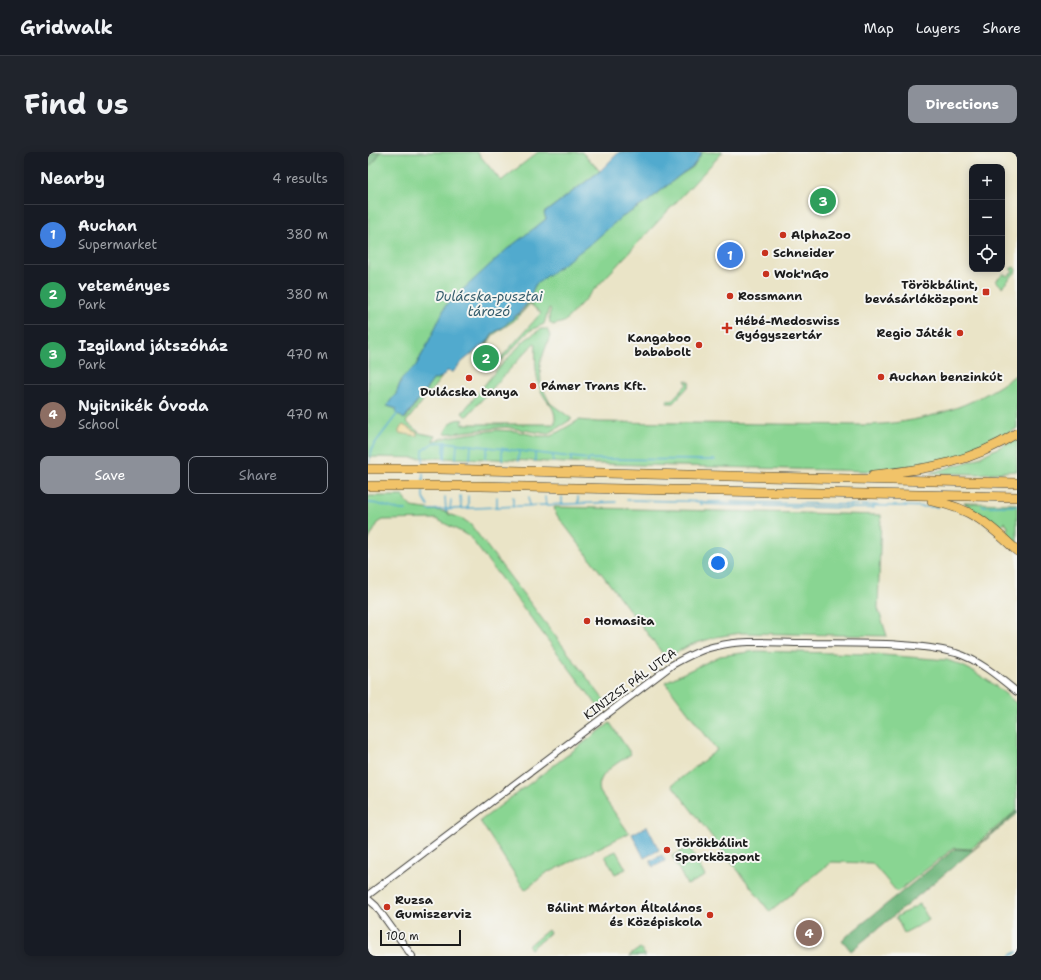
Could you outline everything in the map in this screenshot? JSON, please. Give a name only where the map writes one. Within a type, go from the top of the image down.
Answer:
[{"type":"highway","points":[[838,479],[920,470],[949,464],[994,447],[1017,433]]},
{"type":"highway","points":[[368,469],[438,469],[1017,482]]},
{"type":"highway","points":[[368,486],[1017,497]]},
{"type":"highway","points":[[873,495],[931,501],[962,508],[982,519],[1017,551]]},
{"type":"street","name":"KINIZSI PÁL UTCA","points":[[368,895],[672,665],[692,653],[716,646],[739,642],[907,646],[942,650],[970,658],[1000,678],[1017,692]]},
{"type":"street","points":[[368,899],[376,906],[412,956]]},
{"type":"green space","points":[[368,152],[477,152],[501,181],[538,152],[582,152],[600,171],[544,213],[546,219],[446,306],[415,367],[402,378],[396,394],[388,406],[397,409],[405,419],[433,380],[442,377],[406,422],[420,433],[435,436],[433,441],[452,436],[497,430],[515,431],[538,436],[551,436],[579,420],[597,422],[884,424],[925,417],[964,405],[1000,386],[1017,374],[1017,428],[1000,439],[946,460],[888,470],[868,471],[565,463],[495,459],[368,457]]},
{"type":"green space","points":[[368,152],[380,152],[376,160],[368,168]]},
{"type":"green space","points":[[702,152],[723,152],[564,322],[553,325],[550,323],[549,316],[551,309],[549,308],[544,324],[529,331],[502,360],[499,359],[541,313],[530,304],[515,320],[493,335],[485,348],[498,359],[484,348],[492,334],[522,312],[529,302],[535,285],[619,219],[647,202],[679,176],[693,167]]},
{"type":"green space","points":[[1014,267],[1016,270],[1015,273],[1002,287],[996,281],[1003,274],[1008,276],[1013,272],[1010,269]]},
{"type":"green space","points":[[541,329],[547,329],[550,336],[540,363],[541,385],[550,403],[572,419],[548,434],[505,427],[444,434],[452,422],[460,419],[464,420],[461,424],[555,424],[553,409],[541,391],[539,385],[536,368],[536,344],[534,343],[466,417],[462,413],[494,373],[525,340]]},
{"type":"green space","points":[[484,349],[496,359],[486,369],[476,357]]},
{"type":"green space","points":[[685,380],[690,382],[689,386],[673,403],[667,403],[668,399],[671,401],[687,384]]},
{"type":"green space","points":[[1017,438],[1017,471],[979,474],[930,473],[974,460]]},
{"type":"green space","points":[[368,496],[403,496],[411,507],[448,512],[448,514],[463,519],[470,524],[604,700],[608,703],[600,709],[469,536],[436,519],[383,520],[378,523],[368,541]]},
{"type":"green space","points":[[964,503],[1017,504],[1017,545],[1006,534],[1008,527],[1005,522],[1001,526],[997,526]]},
{"type":"green space","points":[[554,507],[881,515],[878,608],[887,636],[741,633],[716,637],[690,645],[666,658],[556,514]]},
{"type":"green space","points":[[756,651],[871,654],[947,660],[975,672],[1001,690],[1017,704],[1017,810],[971,849],[954,848],[897,892],[872,863],[831,862],[770,912],[672,785],[717,750],[665,682],[720,656]]},
{"type":"green space","points":[[610,723],[631,754],[614,765],[604,774],[599,786],[600,792],[629,833],[550,872],[549,871],[525,890],[480,821]]},
{"type":"green space","points":[[1017,811],[1017,814],[851,951],[842,940],[955,849],[973,850]]},
{"type":"green space","points":[[689,847],[705,876],[687,885],[672,856]]},
{"type":"green space","points":[[616,851],[626,869],[615,874],[605,856]]},
{"type":"green space","points":[[920,904],[929,920],[904,933],[896,917]]},
{"type":"green space","points":[[548,930],[550,933],[531,949],[528,946]]},
{"type":"green space","points":[[640,948],[646,956],[629,956]]},
{"type":"sand","points":[[403,425],[417,433],[417,436],[399,433],[399,429]]},
{"type":"water","name":"Dulácska-pusztai tározó","points":[[619,152],[702,152],[693,166],[647,202],[619,219],[593,242],[535,285],[528,302],[520,312],[492,334],[487,342],[463,361],[453,372],[447,371],[442,377],[433,380],[404,419],[395,412],[397,409],[387,406],[396,394],[402,378],[415,367],[446,305],[506,250],[546,219],[544,213],[600,171]]},
{"type":"water","points":[[647,826],[659,850],[644,858],[632,834]]},
{"type":"water","points":[[662,855],[665,861],[653,867],[650,861]]},
{"type":"waterway","points":[[368,465],[373,446],[398,413]]},
{"type":"waterway","points":[[444,442],[444,459]]},
{"type":"waterway","points":[[423,465],[423,450],[433,443],[445,442],[588,459],[588,463]]},
{"type":"waterway","points":[[445,459],[446,442]]},
{"type":"waterway","points":[[456,459],[457,443]]},
{"type":"waterway","points":[[470,459],[471,445]]},
{"type":"waterway","points":[[485,459],[488,447]]},
{"type":"waterway","points":[[502,448],[502,460]]},
{"type":"waterway","points":[[518,461],[519,451]]},
{"type":"waterway","points":[[535,453],[535,461]]},
{"type":"waterway","points":[[553,456],[553,462]]},
{"type":"waterway","points":[[571,456],[571,462]]},
{"type":"waterway","points":[[589,459],[715,460]]},
{"type":"waterway","points":[[423,473],[423,483]]},
{"type":"waterway","points":[[423,489],[423,497],[428,506]]},
{"type":"waterway","points":[[460,496],[461,508]]},
{"type":"waterway","points":[[468,496],[468,508]]},
{"type":"waterway","points":[[445,497],[446,511]]},
{"type":"waterway","points":[[497,497],[497,507]]},
{"type":"waterway","points":[[513,497],[513,507]]},
{"type":"waterway","points":[[529,497],[529,505]]},
{"type":"waterway","points":[[545,497],[546,505]]},
{"type":"waterway","points":[[562,497],[562,503]]},
{"type":"waterway","points":[[578,497],[578,503]]},
{"type":"waterway","points":[[450,510],[451,500]]},
{"type":"waterway","points":[[627,500],[938,507]]},
{"type":"waterway","points":[[700,501],[700,504],[851,508],[874,508],[874,505]]},
{"type":"waterway","points":[[428,510],[616,502]]},
{"type":"waterway","points":[[368,503],[406,510]]},
{"type":"waterway","points":[[982,506],[1017,506]]},
{"type":"waterway","points":[[1010,956],[1017,952]]},
{"type":"place","name":"Izgiland játszóház","points":[[823,201]]},
{"type":"place","name":"AlphaZoo","points":[[783,235]]},
{"type":"place","name":"Schneider","points":[[765,253]]},
{"type":"place","name":"Auchan","points":[[730,255]]},
{"type":"place","name":"Wok'nGo","points":[[766,274]]},
{"type":"place","name":"Törökbálint, bevásárlóközpont","points":[[986,292]]},
{"type":"place","name":"Rossmann","points":[[730,296]]},
{"type":"place","name":"Hébé-Medoswiss Gyógyszertár","points":[[727,328]]},
{"type":"place","name":"Regio Játék","points":[[960,333]]},
{"type":"place","name":"Kangaboo bababolt","points":[[699,345]]},
{"type":"place","name":"veteményes","points":[[486,358]]},
{"type":"place","name":"Auchan benzinkút","points":[[881,377]]},
{"type":"place","name":"Dulácska tanya","points":[[469,378]]},
{"type":"place","name":"Pámer Trans Kft.","points":[[533,386]]},
{"type":"place","name":"Homasita","points":[[587,621]]},
{"type":"place","name":"Törökbálint Sportközpont","points":[[667,850]]},
{"type":"place","name":"Ruzsa Gumiszerviz","points":[[387,907]]},
{"type":"place","name":"Bálint Márton Általános és Középiskola","points":[[710,915]]},
{"type":"place","name":"Nyitnikék Óvoda","points":[[809,933]]}]
